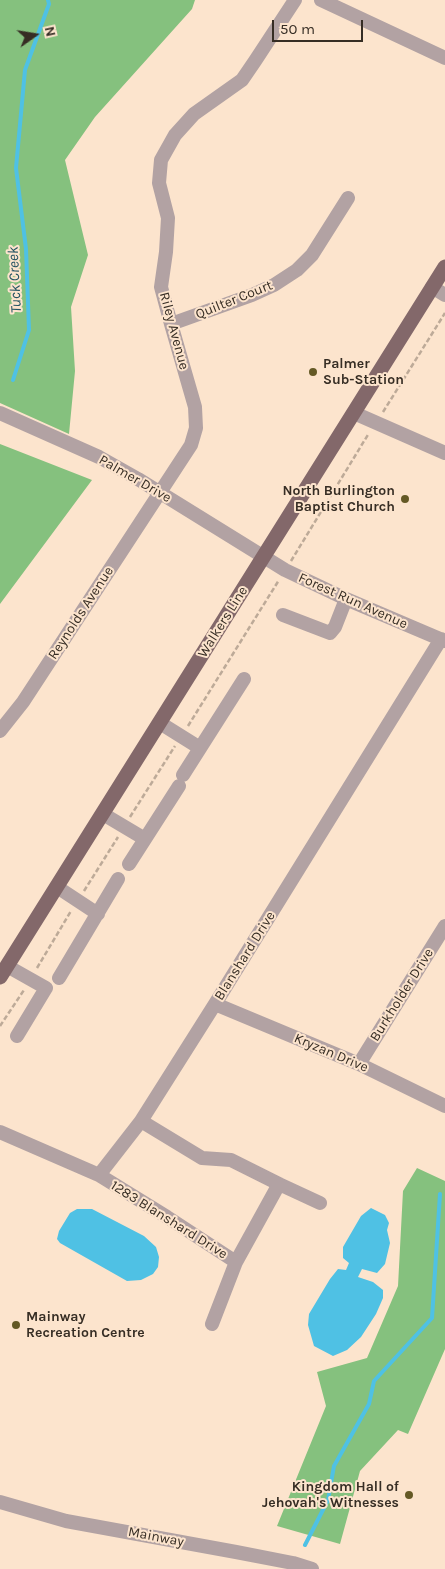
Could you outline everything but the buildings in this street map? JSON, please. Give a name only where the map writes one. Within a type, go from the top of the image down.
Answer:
[{"type":"main road","name":"Walkers Line","points":[[4,972],[354,413],[439,291],[445,267]]},
{"type":"street","name":"Riley Avenue","points":[[160,493],[191,445],[196,428],[195,407],[162,287],[168,218],[159,182],[161,160],[175,135],[194,114],[242,80],[295,0]]},
{"type":"street","points":[[321,0],[445,58]]},
{"type":"street","name":"Quilter Court","points":[[171,324],[252,296],[297,270],[312,255],[348,198]]},
{"type":"street","name":"Palmer Drive","points":[[0,413],[99,457],[263,558]]},
{"type":"street","points":[[354,413],[445,453]]},
{"type":"street","name":"Reynolds Avenue","points":[[0,731],[23,702],[160,493]]},
{"type":"street","name":"Forest Run Avenue","points":[[263,558],[346,599],[443,640]]},
{"type":"street","points":[[283,615],[330,633],[335,627],[346,599]]},
{"type":"street","name":"Blanshard Drive","points":[[99,1175],[141,1121],[443,640]]},
{"type":"street","points":[[129,864],[244,679]]},
{"type":"street","points":[[160,723],[200,748]]},
{"type":"street","points":[[103,814],[145,839]]},
{"type":"street","points":[[59,978],[118,879]]},
{"type":"street","points":[[57,887],[98,914]]},
{"type":"street","name":"Burkholder Drive","points":[[359,1064],[445,926]]},
{"type":"street","points":[[4,972],[30,979],[46,988],[17,1036]]},
{"type":"street","name":"Kryzan Drive","points":[[215,1004],[359,1064],[445,1106]]},
{"type":"street","points":[[141,1121],[202,1158],[231,1160],[320,1203]]},
{"type":"street","points":[[0,1132],[99,1175]]},
{"type":"street","name":"1283 Blanshard Drive","points":[[99,1175],[236,1262],[279,1184]]},
{"type":"street","points":[[212,1324],[236,1262]]},
{"type":"street","name":"Mainway","points":[[0,1502],[66,1521],[242,1553],[293,1563],[312,1569]]},
{"type":"path","points":[[0,1026],[445,313]]},
{"type":"green space","points":[[0,0],[195,0],[192,9],[95,117],[65,160],[88,255],[71,307],[75,371],[69,434],[0,403]]},
{"type":"green space","points":[[0,444],[92,480],[0,604]]},
{"type":"green space","points":[[417,1168],[445,1181],[445,1349],[408,1434],[398,1430],[360,1471],[340,1544],[277,1526],[326,1406],[317,1372],[367,1358],[398,1286],[403,1191]]},
{"type":"water","points":[[371,1208],[385,1215],[389,1223],[387,1230],[390,1243],[385,1264],[377,1273],[362,1269],[358,1277],[373,1282],[383,1290],[383,1298],[376,1314],[361,1337],[347,1350],[333,1356],[314,1346],[308,1325],[309,1314],[338,1269],[346,1270],[349,1263],[343,1258],[343,1247],[361,1216]]},
{"type":"water","points":[[77,1209],[92,1209],[144,1236],[156,1247],[159,1257],[158,1267],[153,1274],[141,1280],[127,1281],[60,1243],[57,1239],[59,1231],[70,1213]]},
{"type":"waterway","name":"Tuck Creek","points":[[13,380],[29,330],[26,249],[16,168],[25,70],[49,4],[48,0]]},
{"type":"waterway","points":[[305,1545],[328,1500],[334,1466],[369,1404],[374,1381],[432,1318],[440,1194]]},
{"type":"place","name":"Palmer Sub-Station","points":[[313,372]]},
{"type":"place","name":"North Burlington Baptist Church","points":[[405,499]]},
{"type":"place","name":"Mainway Recreation Centre","points":[[16,1325]]},
{"type":"place","name":"Kingdom Hall of Jehovah's Witnesses","points":[[409,1495]]}]
